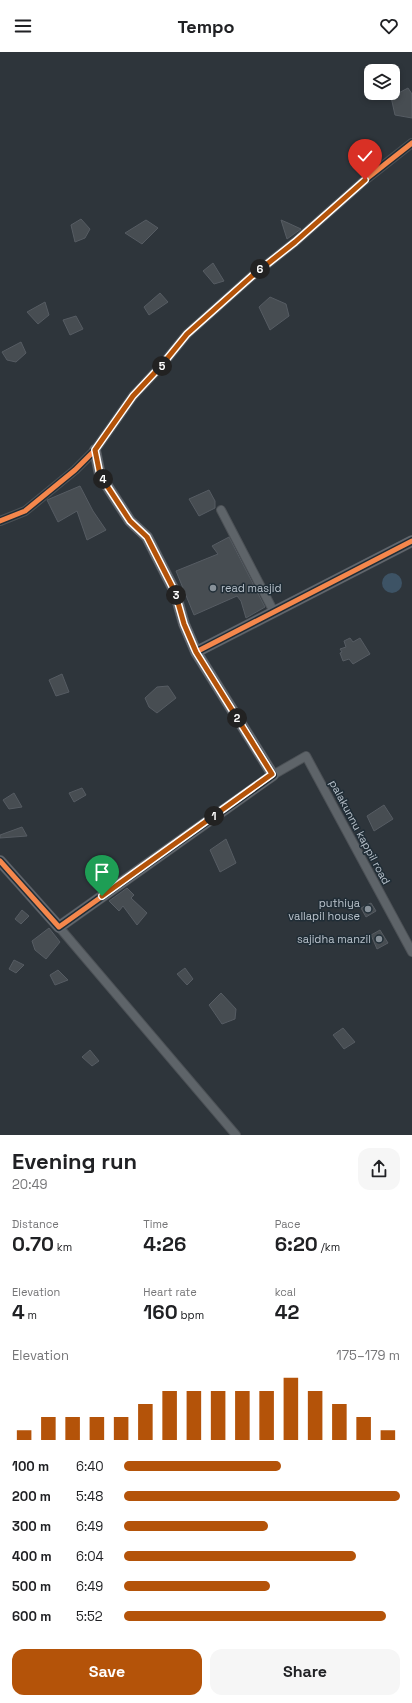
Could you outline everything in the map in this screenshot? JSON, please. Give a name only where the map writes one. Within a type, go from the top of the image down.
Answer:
[{"type":"street","points":[[0,521],[25,511],[75,470],[95,450],[133,396],[161,366],[187,334],[252,276],[295,242],[353,189],[412,143]]},
{"type":"street","points":[[59,927],[272,774],[196,652],[184,624],[175,592],[147,537],[130,521],[100,475],[95,450]]},
{"type":"street","points":[[221,510],[274,612]]},
{"type":"street","points":[[196,652],[412,542]]},
{"type":"street","name":"palakunnu kappil road","points":[[272,774],[306,756],[412,952]]},
{"type":"street","points":[[0,861],[59,927],[236,1135]]},
{"type":"water","points":[[392,573],[399,576],[402,583],[399,590],[392,593],[385,590],[382,583],[385,576]]},
{"type":"building","points":[[408,88],[412,94],[412,118],[395,115],[392,100],[400,100],[400,92]]},
{"type":"building","points":[[81,219],[90,229],[85,238],[75,242],[71,225]]},
{"type":"building","points":[[146,220],[158,228],[142,244],[125,233]]},
{"type":"building","points":[[281,220],[288,223],[301,229],[287,239]]},
{"type":"building","points":[[213,263],[224,281],[214,284],[203,271]]},
{"type":"building","points":[[160,293],[168,302],[149,315],[144,307]]},
{"type":"building","points":[[270,297],[286,304],[289,316],[270,330],[259,307]]},
{"type":"building","points":[[45,302],[49,315],[38,324],[27,312]]},
{"type":"building","points":[[76,316],[83,329],[70,335],[63,320]]},
{"type":"building","points":[[21,342],[26,353],[16,362],[7,360],[2,352]]},
{"type":"building","points":[[80,486],[93,511],[106,530],[87,540],[77,511],[58,522],[47,500]]},
{"type":"building","points":[[209,490],[215,501],[215,508],[199,516],[189,499]]},
{"type":"building","points":[[229,537],[265,607],[246,618],[241,601],[237,596],[194,615],[176,571],[218,554],[212,546]]},
{"type":"building","points":[[350,638],[353,642],[360,638],[370,654],[353,664],[349,659],[343,661],[340,653],[342,652],[340,649],[346,647],[344,641]]},
{"type":"building","points":[[62,674],[69,692],[56,696],[49,680]]},
{"type":"building","points":[[168,686],[176,698],[157,713],[149,707],[145,698],[157,687]]},
{"type":"building","points":[[82,788],[86,795],[74,802],[69,793]]},
{"type":"building","points":[[14,793],[22,807],[9,809],[3,800]]},
{"type":"building","points":[[384,805],[393,819],[374,831],[367,816]]},
{"type":"building","points":[[22,827],[27,836],[0,838],[0,835]]},
{"type":"building","points":[[226,839],[236,863],[220,872],[210,850]]},
{"type":"building","points":[[127,888],[134,895],[131,898],[147,913],[137,925],[123,906],[119,911],[109,901]]},
{"type":"building","name":"puthiya vallapil house","points":[[371,903],[376,911],[366,917],[361,908]]},
{"type":"building","points":[[22,910],[29,916],[21,924],[15,919]]},
{"type":"building","points":[[49,928],[60,942],[46,959],[35,950],[32,941]]},
{"type":"building","name":"sajidha manzil","points":[[380,930],[388,943],[377,949],[371,935]]},
{"type":"building","points":[[14,960],[24,965],[16,973],[9,969]]},
{"type":"building","points":[[185,968],[193,979],[187,985],[177,974]]},
{"type":"building","points":[[58,970],[68,980],[55,985],[50,975]]},
{"type":"building","points":[[221,993],[236,1009],[235,1019],[222,1024],[209,1005]]},
{"type":"building","points":[[343,1028],[355,1042],[344,1049],[333,1035]]},
{"type":"building","points":[[90,1050],[99,1061],[92,1066],[82,1057]]},
{"type":"cycle path","points":[[0,521],[25,511],[75,470],[95,450],[133,396],[161,366],[187,334],[252,276],[295,242],[365,180],[412,143]]},
{"type":"cycle path","points":[[0,861],[59,927],[273,775],[196,652],[412,541]]},
{"type":"place","name":"read masjid","points":[[213,588]]},
{"type":"place","name":"puthiya vallapil house","points":[[368,909]]},
{"type":"place","name":"sajidha manzil","points":[[379,939]]},
{"type":"route","points":[[102,896],[272,774],[196,652],[184,624],[175,592],[147,537],[130,521],[100,475],[95,450],[133,396],[161,366],[187,334],[252,276],[295,242],[330,209],[365,180]]}]
